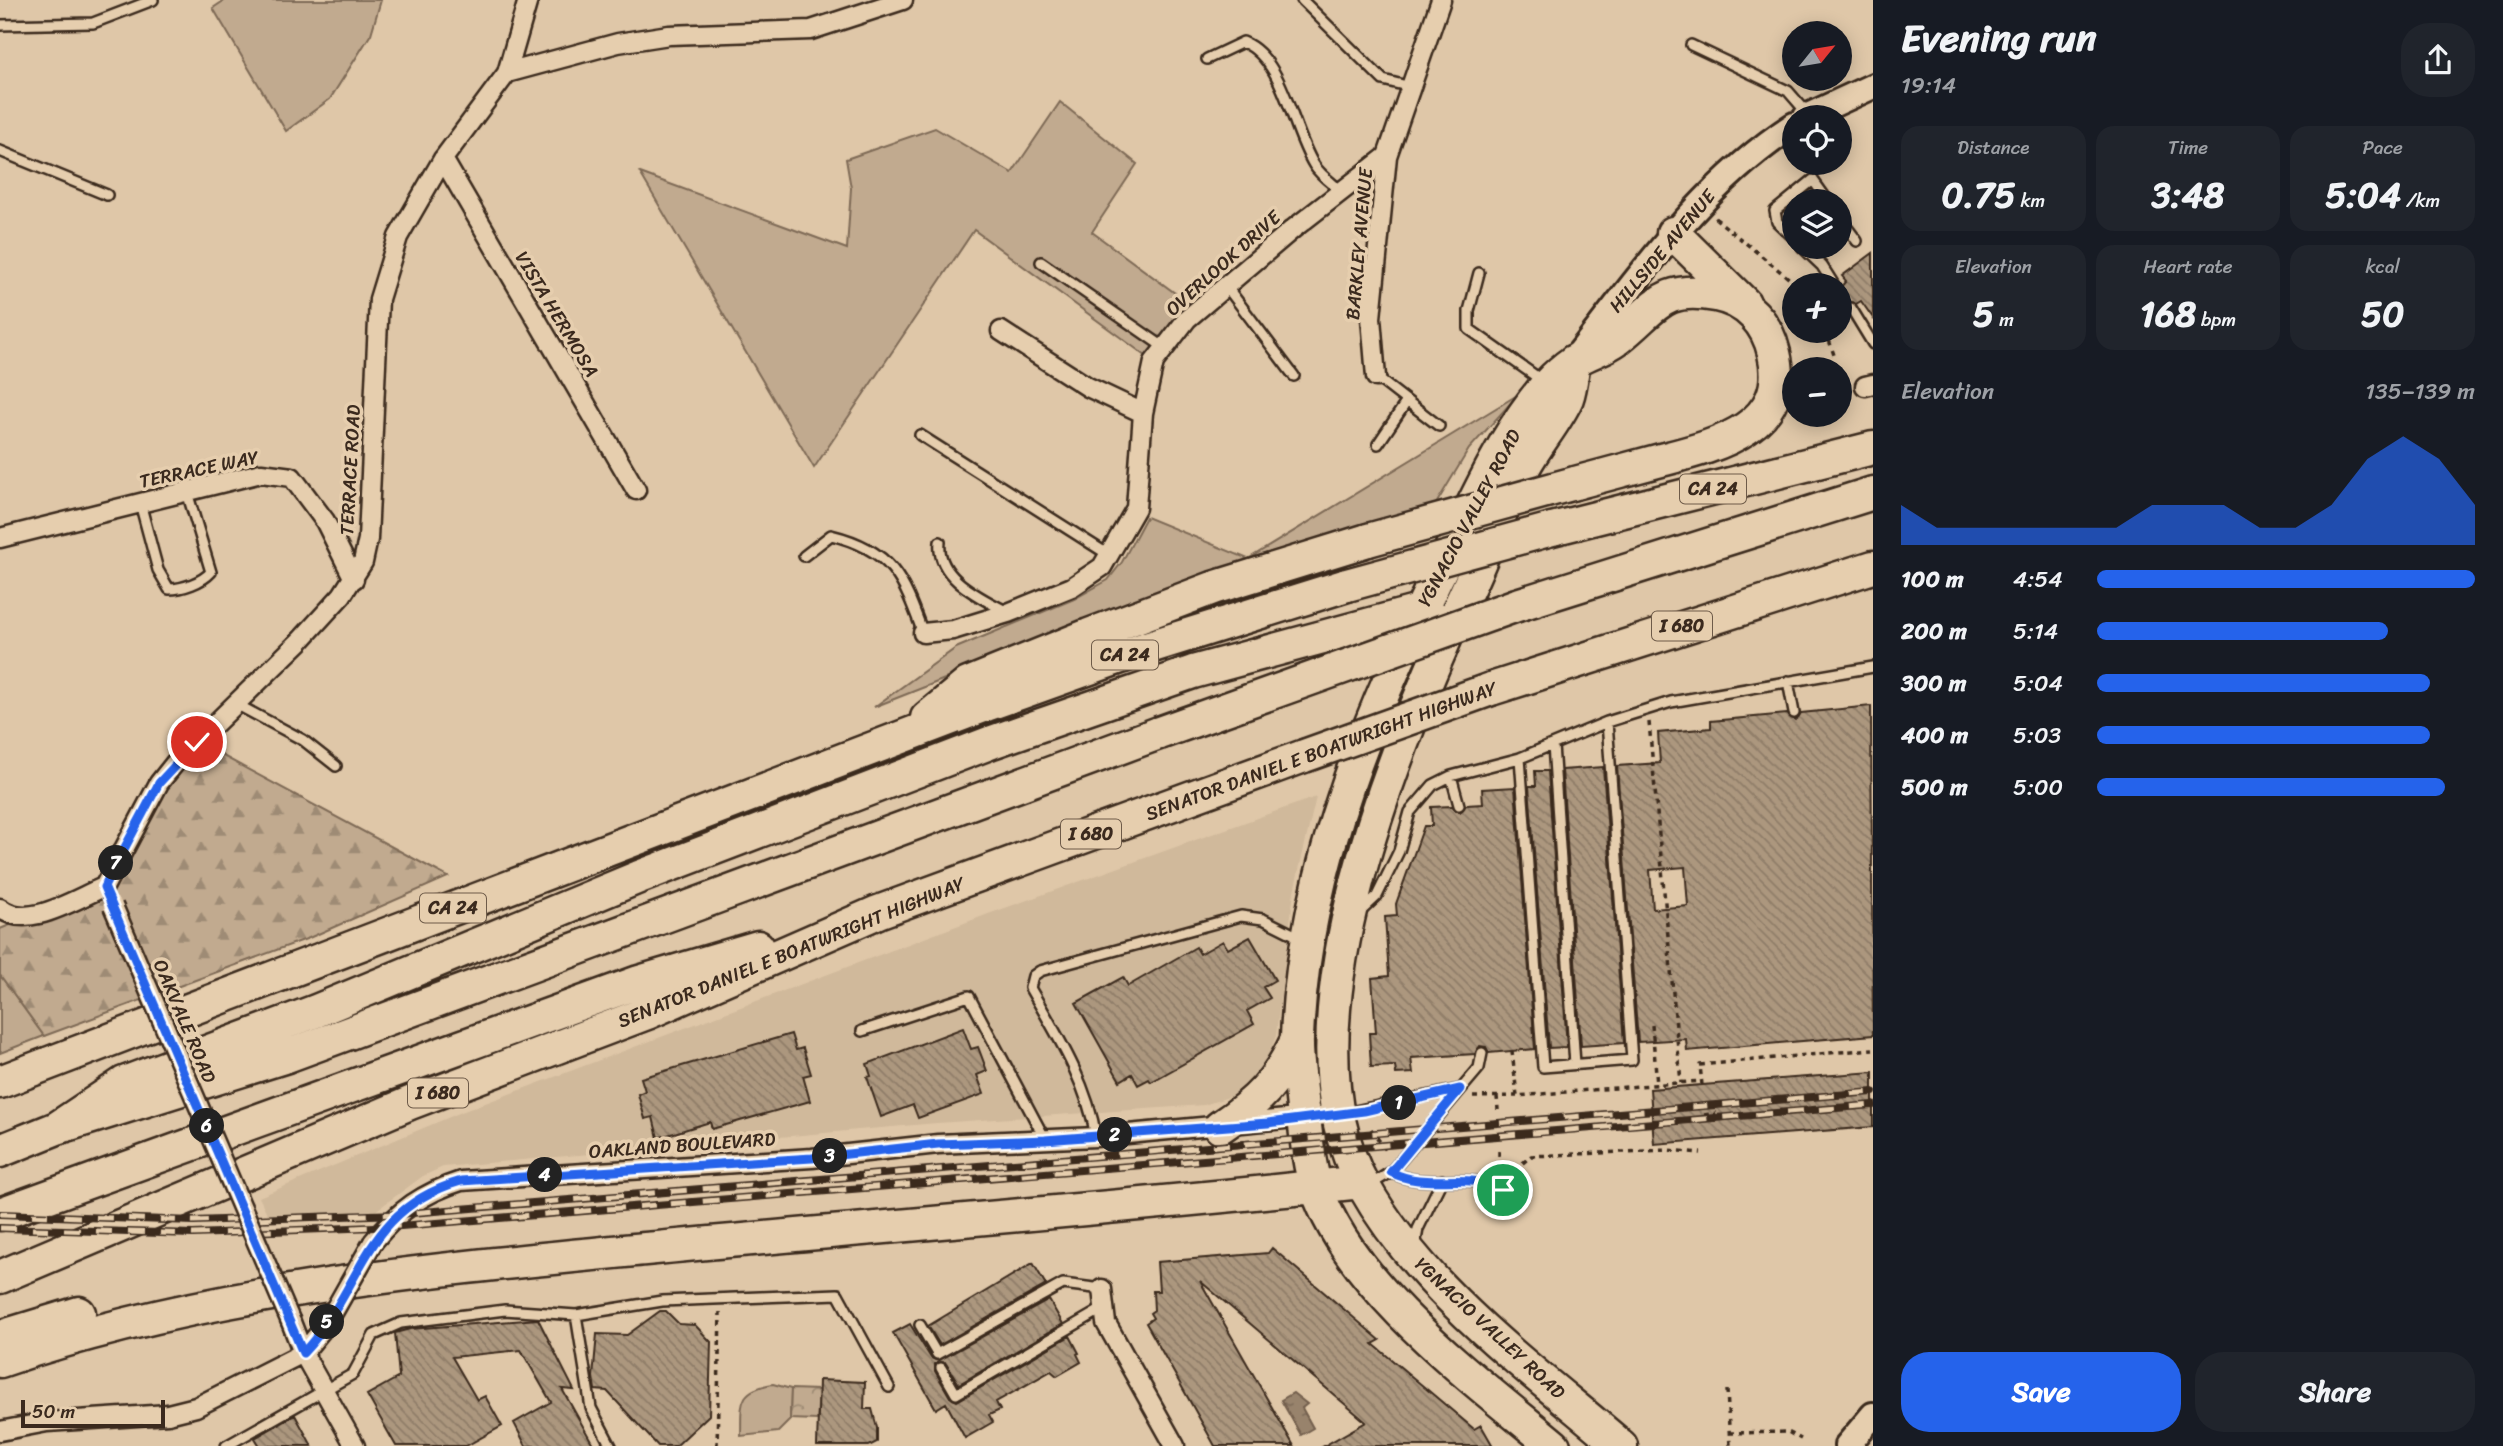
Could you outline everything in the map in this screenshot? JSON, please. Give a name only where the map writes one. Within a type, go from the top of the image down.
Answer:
[{"type":"highway","points":[[907,734],[968,684],[1213,588],[1368,540],[1714,446],[1743,433],[1765,411],[1776,389],[1777,364],[1770,337],[1752,310],[1673,233]]},
{"type":"highway","points":[[1574,361],[1613,342],[1667,296],[1676,292],[1692,291],[1724,297],[1752,310]]},
{"type":"highway","name":"YGNACIO VALLEY ROAD","points":[[1554,1446],[1418,1330],[1361,1268],[1316,1187],[1304,1119],[1297,1040],[1309,941],[1328,839],[1419,611],[1496,459],[1534,400],[1574,361]]},
{"type":"highway","name":"YGNACIO VALLEY ROAD","points":[[1574,361],[1568,396],[1523,468],[1437,656],[1377,811],[1349,922],[1333,1034],[1332,1072],[1338,1114],[1361,1182],[1413,1258],[1454,1301],[1621,1446]]},
{"type":"highway","name":"CA 24","points":[[0,1082],[907,734],[1146,648],[1347,585],[1552,529],[1873,448]]},
{"type":"highway","points":[[0,1151],[57,1128],[287,1056],[1159,733],[1517,605],[1873,493]]},
{"type":"highway","name":"SENATOR DANIEL E BOATWRIGHT HIGHWAY","points":[[0,1278],[388,1112],[657,1009],[878,912],[1492,689],[1873,566]]},
{"type":"highway","points":[[57,1128],[124,1083],[291,1021],[639,877],[992,742],[1193,672],[1419,611],[1429,615],[1437,623],[1437,656]]},
{"type":"highway","points":[[0,1214],[639,982],[878,912]]},
{"type":"highway","points":[[1220,1127],[1261,1097],[1286,1063],[1297,1040]]},
{"type":"highway","points":[[0,1338],[61,1317],[209,1284],[287,1276],[415,1271],[1361,1182]]},
{"type":"highway","points":[[0,1361],[68,1338],[142,1319],[415,1271]]},
{"type":"street","name":"TERRACE ROAD","points":[[104,887],[159,783],[299,641],[354,579],[363,562],[368,539],[379,299],[398,237],[443,159],[507,73],[527,0]]},
{"type":"street","points":[[507,73],[618,43],[669,35],[811,30],[903,0]]},
{"type":"street","points":[[1387,156],[1441,0]]},
{"type":"street","name":"HILLSIDE AVENUE","points":[[1833,105],[1873,86]]},
{"type":"street","name":"HILLSIDE AVENUE","points":[[1574,361],[1673,233],[1728,174],[1782,134]]},
{"type":"street","name":"OVERLOOK DRIVE","points":[[923,633],[953,630],[1008,613],[1072,587],[1102,567],[1111,556],[1136,508],[1143,413],[1154,362],[1187,319],[1387,156]]},
{"type":"street","name":"BARKLEY AVENUE","points":[[1376,377],[1371,318],[1387,156]]},
{"type":"street","name":"VISTA HERMOSA","points":[[443,159],[636,490]]},
{"type":"street","points":[[1001,331],[1088,387],[1143,413]]},
{"type":"street","name":"TERRACE WAY","points":[[0,538],[261,473],[292,477],[325,522],[354,579]]},
{"type":"street","points":[[0,908],[22,918],[104,887]]},
{"type":"street","name":"OAKVALE ROAD","points":[[104,887],[303,1353],[355,1446]]},
{"type":"street","name":"OAKLAND BOULEVARD","points":[[0,1431],[47,1422],[168,1414],[224,1395],[303,1353],[326,1325],[373,1242],[396,1215],[418,1198],[461,1181],[812,1158],[938,1144],[1096,1137],[1338,1114]]},
{"type":"street","points":[[1102,1289],[1106,1323],[1175,1446]]},
{"type":"street","points":[[1847,1446],[1873,1415]]},
{"type":"lane","points":[[0,25],[93,23],[153,0]]},
{"type":"lane","points":[[1302,0],[1383,80],[1411,87]]},
{"type":"lane","points":[[1207,58],[1243,42],[1256,47],[1270,63],[1301,141],[1316,168],[1341,191]]},
{"type":"lane","points":[[1691,46],[1788,92],[1795,105]]},
{"type":"lane","points":[[0,151],[107,195]]},
{"type":"lane","points":[[1801,189],[1812,180],[1819,189]]},
{"type":"lane","points":[[1782,205],[1775,211],[1777,222],[1782,227]]},
{"type":"lane","points":[[1852,234],[1857,241]]},
{"type":"lane","points":[[1815,259],[1827,273]]},
{"type":"lane","points":[[1041,262],[1165,348]]},
{"type":"lane","points":[[1479,273],[1469,311],[1469,329],[1548,386]]},
{"type":"lane","points":[[1226,286],[1294,376]]},
{"type":"lane","points":[[1852,310],[1873,344]]},
{"type":"lane","points":[[1376,377],[1439,426]]},
{"type":"lane","points":[[1378,444],[1407,401]]},
{"type":"lane","points":[[920,435],[1111,556]]},
{"type":"lane","points":[[140,503],[161,579],[169,589],[176,589],[202,580],[211,572],[187,492]]},
{"type":"lane","points":[[804,556],[831,535],[848,539],[870,551],[900,575],[923,633]]},
{"type":"lane","points":[[940,542],[939,556],[950,575],[1008,613]]},
{"type":"lane","points":[[1349,922],[1377,896],[1399,851],[1410,812],[1433,785],[1451,776],[1520,758],[1607,722],[1671,702],[1873,667]]},
{"type":"lane","points":[[1788,681],[1794,713]]},
{"type":"lane","points":[[236,704],[303,740],[336,765]]},
{"type":"lane","points":[[1520,758],[1543,1067],[1632,1060],[1607,722]]},
{"type":"lane","points":[[1553,745],[1575,1064]]},
{"type":"lane","points":[[1451,776],[1459,805]]},
{"type":"lane","points":[[1096,1137],[1093,1119],[1075,1069],[1030,988],[1033,976],[1040,971],[1241,916],[1263,919],[1309,941]]},
{"type":"lane","points":[[862,1031],[969,996],[1045,1140]]},
{"type":"lane","points":[[1361,1182],[1378,1180],[1391,1172],[1479,1068],[1482,1053]]},
{"type":"lane","points":[[1338,1114],[1460,1089]]},
{"type":"lane","points":[[1391,1172],[1404,1179],[1488,1181],[1503,1190]]},
{"type":"lane","points":[[1413,1258],[1418,1229],[1442,1180]]},
{"type":"lane","points":[[920,1325],[937,1354],[1063,1284],[1102,1289]]},
{"type":"lane","points":[[226,1446],[353,1374],[374,1335],[401,1323],[505,1310],[576,1315],[662,1301],[838,1294],[889,1387]]},
{"type":"lane","points":[[941,1368],[956,1394],[1104,1308]]},
{"type":"lane","points":[[576,1315],[591,1408],[611,1446]]},
{"type":"path","points":[[1714,218],[1782,273]]},
{"type":"path","points":[[1648,709],[1681,1083]]},
{"type":"path","points":[[1652,1025],[1657,1085]]},
{"type":"path","points":[[1471,1097],[1701,1083],[1700,1065],[1873,1049]]},
{"type":"path","points":[[1512,1051],[1517,1096]]},
{"type":"path","points":[[1497,1097],[1498,1110]]},
{"type":"path","points":[[1704,1115],[1716,1113]]},
{"type":"path","points":[[1368,1124],[1388,1153]]},
{"type":"path","points":[[1511,1179],[1518,1167],[1531,1156],[1668,1150],[1701,1153]]},
{"type":"path","points":[[1499,1151],[1499,1159]]},
{"type":"path","points":[[718,1446],[720,1298]]},
{"type":"path","points":[[1727,1390],[1730,1446]]},
{"type":"path","points":[[1730,1433],[1788,1432],[1801,1439]]},
{"type":"shaded area","points":[[1316,797],[1294,891],[1276,1036],[1263,1070],[1241,1093],[1204,1105],[937,1123],[443,1167],[423,1176],[374,1212],[268,1215],[259,1197],[464,1111],[991,913]]},
{"type":"green space","points":[[225,0],[381,0],[371,34],[330,99],[286,131],[213,8]]},
{"type":"green space","points":[[1060,102],[1137,164],[1092,232],[1198,310],[1154,362],[974,230],[814,468],[640,173],[847,249],[851,188],[846,159],[935,128],[1012,173]]},
{"type":"green space","points":[[1519,394],[1469,449],[1436,504],[1248,559]]},
{"type":"green space","points":[[1146,517],[1248,559],[874,707],[956,648],[1074,599],[1108,580],[1122,562]]},
{"type":"green space","points":[[197,742],[448,877],[309,938],[44,1036],[0,975],[0,929],[104,887],[144,810]]},
{"type":"green space","points":[[0,975],[44,1036],[0,1053]]},
{"type":"green space","points":[[773,1384],[791,1389],[790,1420],[778,1432],[741,1436],[742,1408],[747,1395],[753,1390]]},
{"type":"green space","points":[[791,1389],[819,1390],[817,1420],[790,1419]]},
{"type":"water","points":[[1293,1393],[1307,1404],[1302,1408],[1313,1428],[1301,1435],[1281,1400]]},
{"type":"building","points":[[1873,253],[1873,318],[1861,301],[1852,303],[1852,273],[1846,273]]},
{"type":"building","points":[[1871,706],[1873,1035],[1687,1051],[1686,1039],[1638,1042],[1617,766],[1660,763],[1658,733],[1711,728],[1711,721],[1787,714],[1795,720],[1801,713]],"holes":[[[1685,867],[1688,906],[1653,909],[1650,870]]]},
{"type":"building","points":[[1603,767],[1624,1043],[1581,1046],[1562,770]]},
{"type":"building","points":[[1535,771],[1548,771],[1567,1047],[1549,1048],[1529,786],[1536,786]]},
{"type":"building","points":[[1515,787],[1535,1049],[1489,1053],[1486,1047],[1480,1046],[1475,1054],[1411,1058],[1413,1073],[1396,1074],[1395,1066],[1371,1067],[1369,1033],[1376,1033],[1372,978],[1389,976],[1385,917],[1397,916],[1396,904],[1424,826],[1432,826],[1431,807],[1452,806],[1460,812],[1466,805],[1483,804],[1482,789]]},
{"type":"building","points":[[1250,937],[1275,980],[1263,987],[1270,998],[1247,1011],[1254,1024],[1151,1082],[1149,1079],[1138,1085],[1132,1074],[1120,1081],[1076,1003],[1123,977],[1128,986],[1196,947],[1200,954],[1223,941],[1228,949]]},
{"type":"building","points":[[963,1028],[971,1049],[978,1047],[987,1071],[977,1075],[984,1094],[918,1118],[913,1105],[881,1117],[867,1077],[871,1076],[867,1064]]},
{"type":"building","points":[[791,1034],[796,1050],[803,1048],[811,1074],[803,1076],[810,1101],[712,1129],[710,1122],[658,1138],[653,1117],[645,1119],[638,1094],[645,1091],[641,1078]]},
{"type":"building","points":[[1873,1072],[1873,1127],[1654,1144],[1650,1089]]},
{"type":"building","points":[[1272,1248],[1380,1340],[1373,1344],[1474,1429],[1481,1425],[1493,1446],[1324,1446],[1366,1422],[1200,1281],[1294,1446],[1215,1446],[1146,1323],[1153,1318],[1150,1313],[1154,1310],[1153,1291],[1159,1291],[1157,1262],[1268,1253]]},
{"type":"building","points":[[1033,1263],[1046,1285],[940,1345],[928,1326]]},
{"type":"building","points":[[1049,1300],[1063,1324],[959,1384],[945,1362],[935,1364],[935,1371],[950,1397],[957,1401],[1070,1336],[1079,1353],[1077,1354],[1081,1362],[1057,1376],[1051,1371],[996,1402],[1000,1410],[989,1415],[993,1422],[965,1438],[946,1403],[936,1409],[893,1333],[910,1324],[931,1358],[938,1361]]},
{"type":"building","points":[[660,1311],[666,1311],[679,1324],[695,1325],[711,1342],[709,1415],[676,1446],[658,1446],[607,1391],[595,1390],[593,1377],[597,1334],[627,1335]]},
{"type":"building","points":[[538,1319],[574,1390],[562,1389],[594,1446],[526,1446],[514,1423],[551,1402],[521,1350],[452,1357],[477,1400],[485,1396],[502,1426],[466,1446],[396,1446],[367,1395],[399,1377],[395,1333],[410,1329]]},
{"type":"building","points":[[819,1380],[865,1382],[864,1409],[872,1409],[877,1442],[869,1446],[817,1446]]},
{"type":"building","points":[[295,1415],[312,1446],[260,1446],[255,1438]]},
{"type":"railway","points":[[0,1214],[194,1221],[399,1214],[1873,1092]]},
{"type":"railway","points":[[0,1228],[193,1234],[401,1226],[1873,1105]]},
{"type":"route","points":[[197,742],[159,783],[104,887],[303,1353],[319,1336],[373,1242],[388,1223],[418,1198],[461,1181],[812,1158],[938,1144],[1045,1140],[1268,1123],[1364,1111],[1460,1089],[1391,1172],[1404,1179],[1488,1181],[1503,1190]]}]
